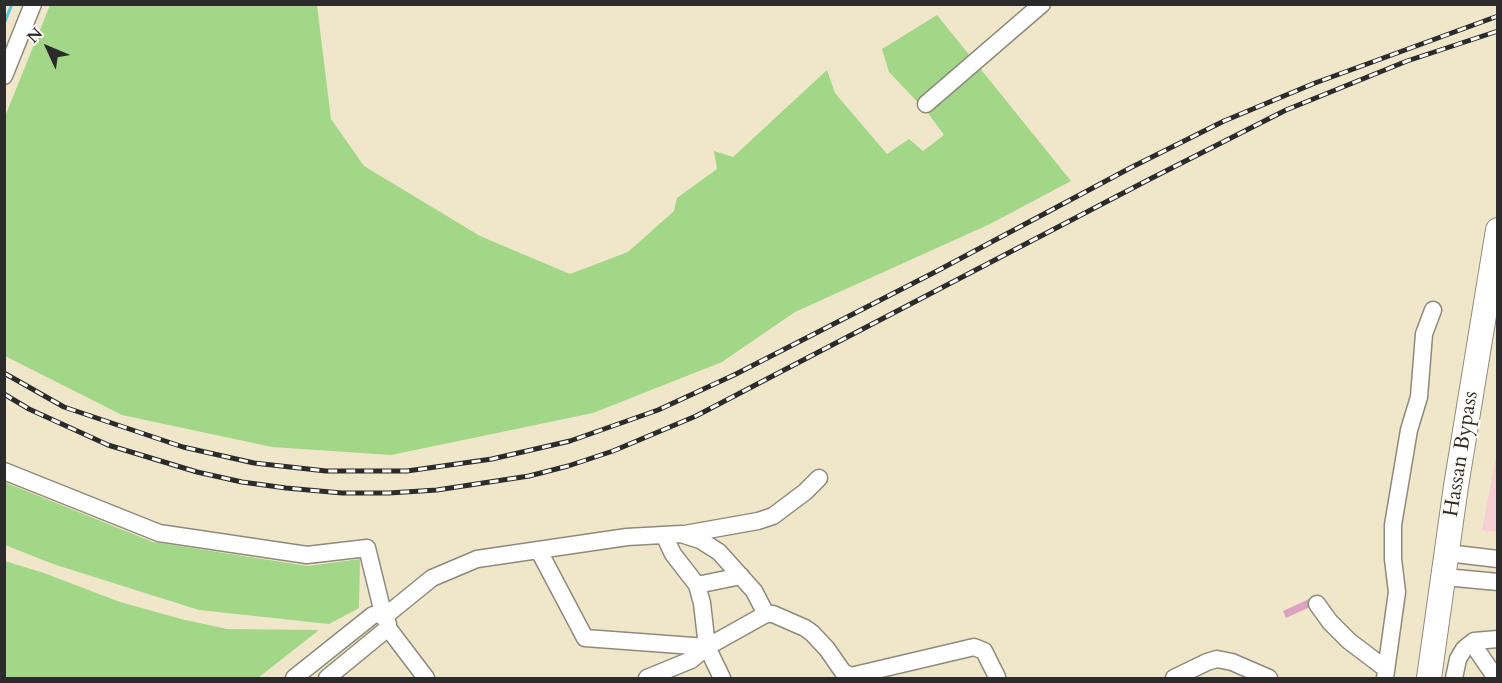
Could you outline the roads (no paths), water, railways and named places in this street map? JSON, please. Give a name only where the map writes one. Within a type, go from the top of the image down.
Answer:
[{"type":"highway","name":"Hassan Bypass","points":[[1429,678],[1497,230]]},
{"type":"street","points":[[4,76],[33,4]]},
{"type":"street","points":[[926,104],[1042,4]]},
{"type":"street","points":[[1385,674],[1397,592],[1393,559],[1393,525],[1409,430],[1419,397],[1424,334],[1432,310]]},
{"type":"street","points":[[4,471],[159,533],[307,555],[367,548],[386,622]]},
{"type":"street","points":[[327,678],[432,578],[477,559],[627,537],[673,535],[758,521],[773,516],[805,492],[819,478]]},
{"type":"street","points":[[673,535],[700,540],[719,552],[754,591],[766,614]]},
{"type":"street","points":[[673,535],[673,554],[697,585],[703,610],[706,647],[722,678]]},
{"type":"street","points":[[539,551],[585,638],[706,647]]},
{"type":"street","points":[[1447,553],[1497,559]]},
{"type":"street","points":[[697,585],[741,576]]},
{"type":"street","points":[[1445,577],[1497,582]]},
{"type":"street","points":[[1317,604],[1330,622],[1385,674]]},
{"type":"street","points":[[294,678],[373,615],[378,614],[426,678]]},
{"type":"street","points":[[647,678],[691,660],[706,647],[766,614],[772,614],[812,633],[843,672],[851,676],[974,647],[984,651],[997,677]]},
{"type":"street","points":[[1454,678],[1460,653],[1479,640],[1497,639]]},
{"type":"street","points":[[1472,643],[1496,678]]},
{"type":"street","points":[[1174,678],[1217,659],[1232,662],[1269,678]]},
{"type":"waterway","points":[[4,24],[12,4]]},
{"type":"railway","points":[[4,373],[64,407],[183,447],[254,463],[326,471],[407,471],[492,459],[570,441],[658,410],[734,375],[1224,121],[1315,83],[1498,16]]},
{"type":"railway","points":[[4,394],[29,409],[108,445],[197,472],[242,482],[342,493],[389,493],[437,490],[529,476],[613,451],[696,416],[1286,110],[1407,61],[1498,31]]}]
